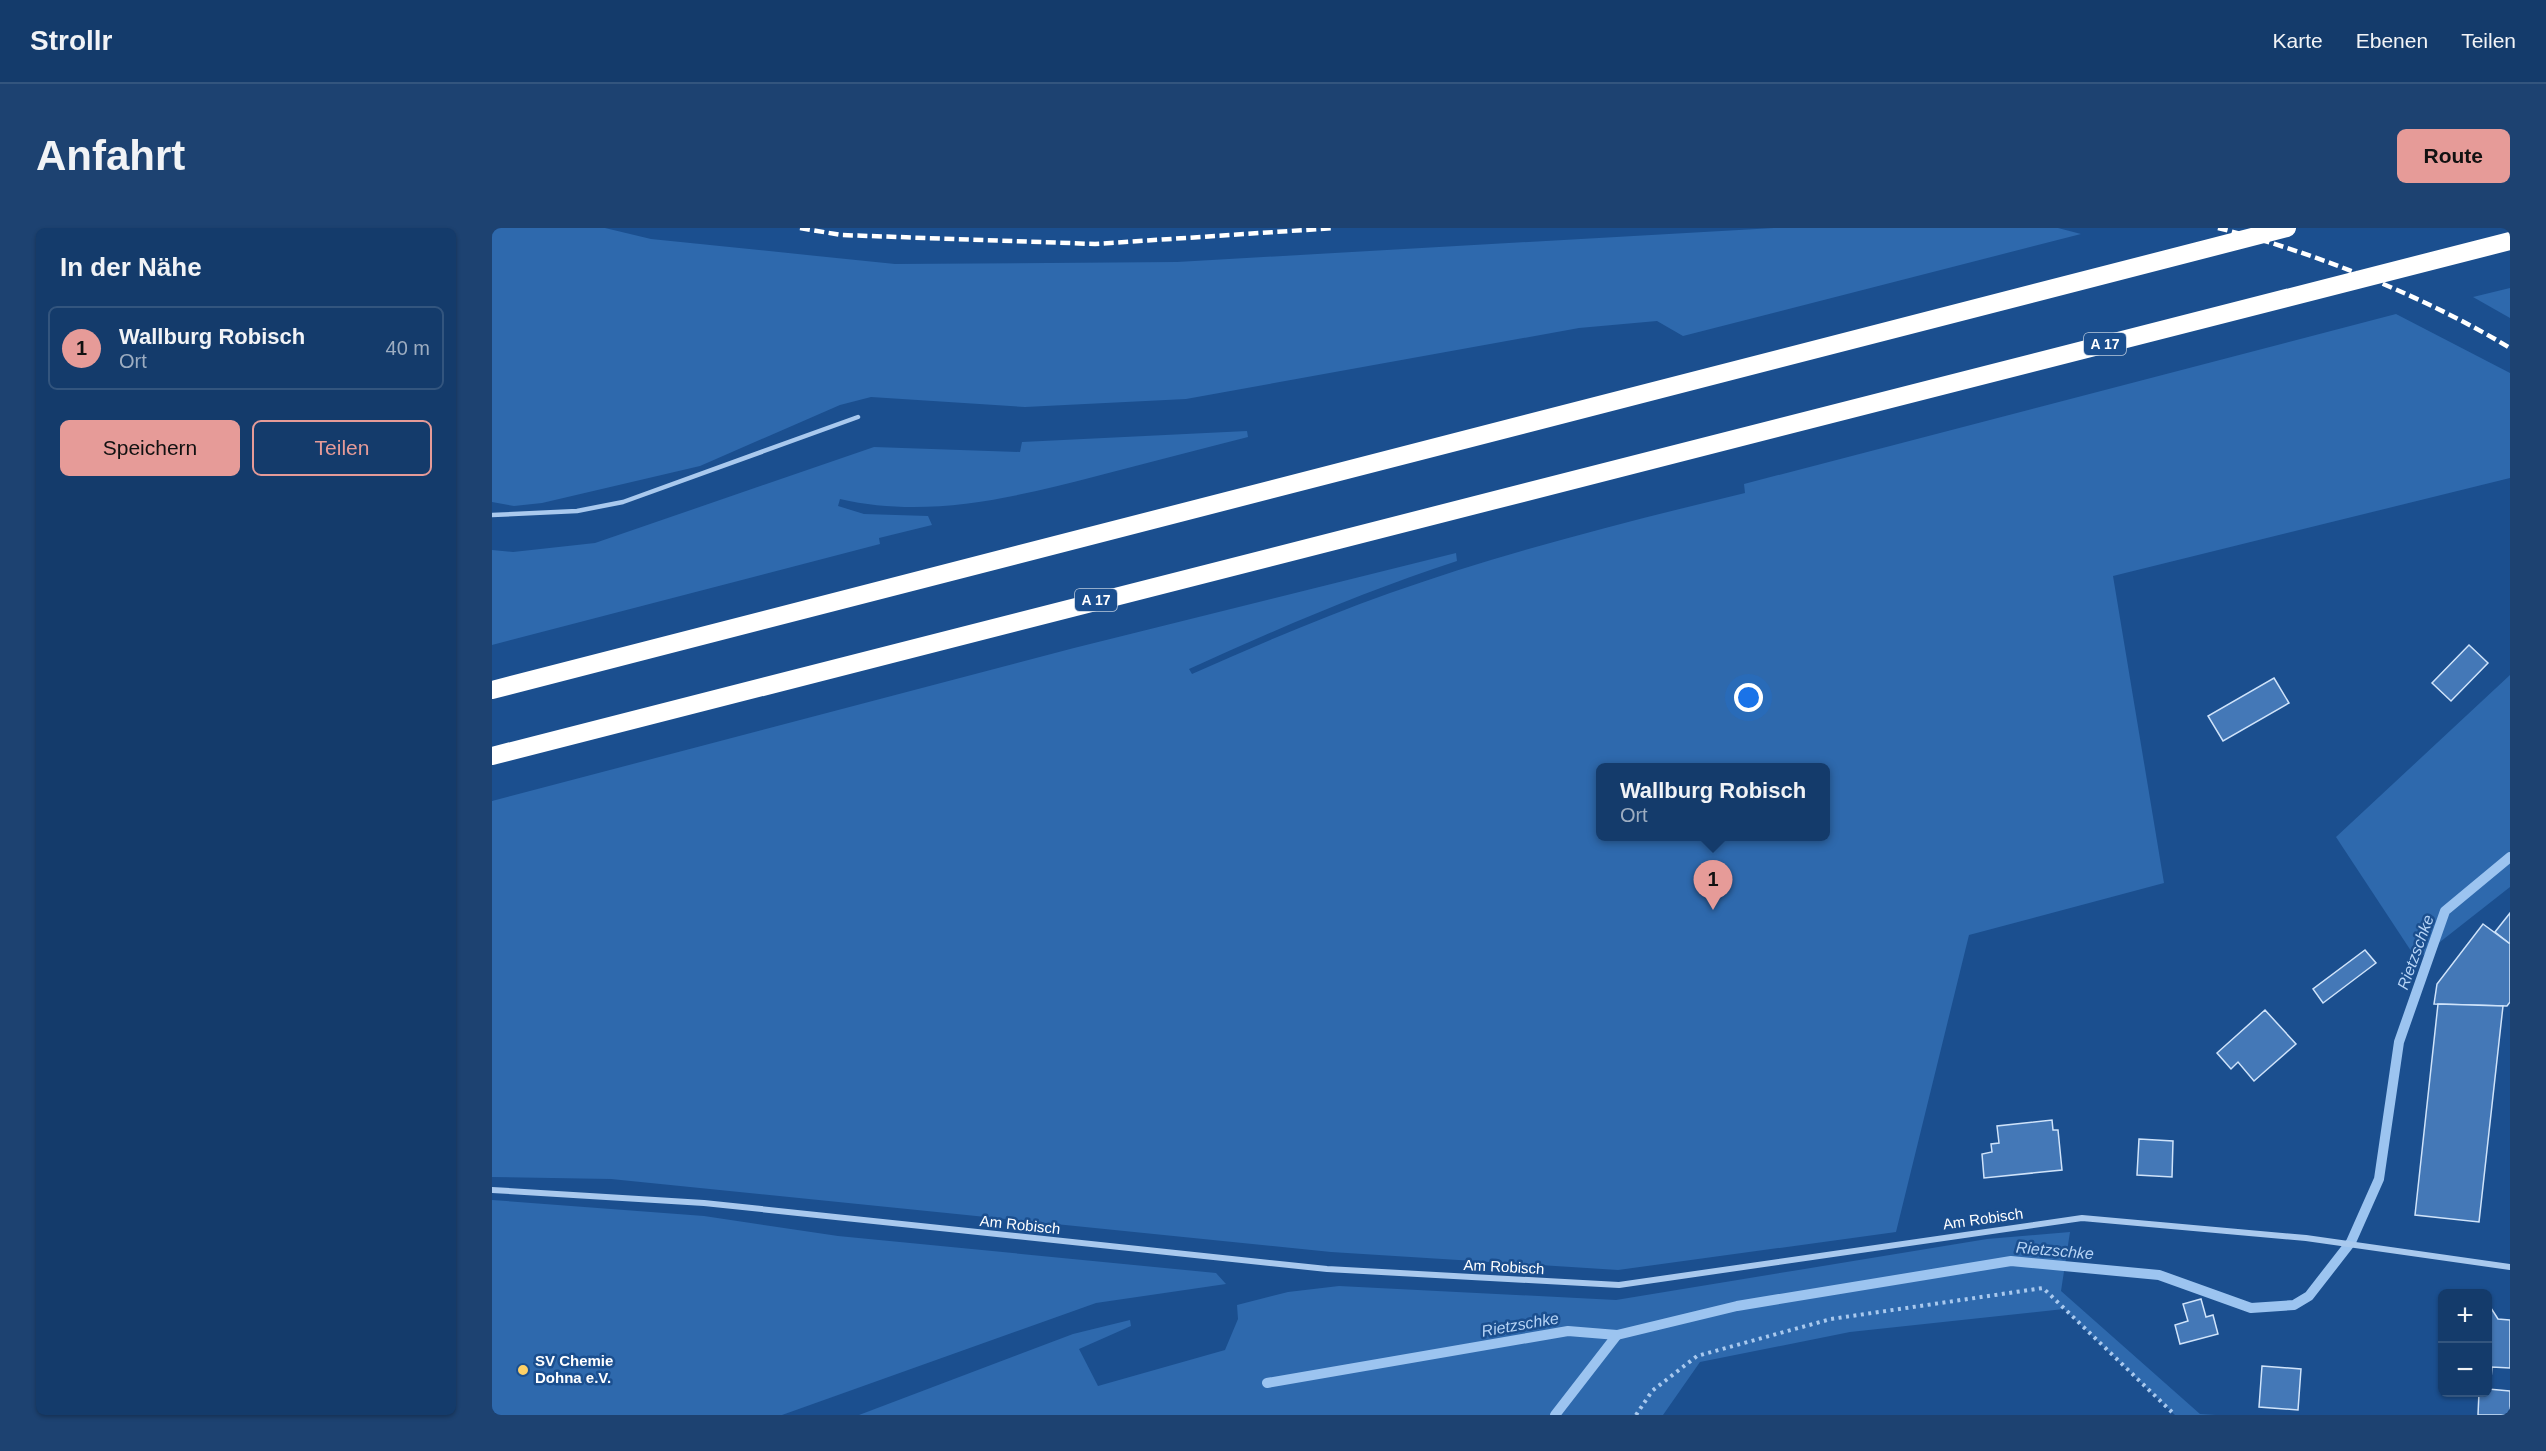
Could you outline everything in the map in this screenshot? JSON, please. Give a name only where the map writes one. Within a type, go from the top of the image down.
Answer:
[{"type":"highway","points":[[492,690],[2287,228]]},
{"type":"highway","name":"A 17","points":[[492,756],[2510,241]]},
{"type":"street","name":"Am Robisch","points":[[492,1190],[704,1203],[1327,1269],[1619,1285],[2082,1218],[2306,1238],[2510,1267]]},
{"type":"lane","points":[[492,515],[577,511],[623,502],[858,417]]},
{"type":"path","points":[[1636,1415],[1652,1391],[1697,1356],[1831,1319],[2043,1288],[2175,1415]]},
{"type":"shaded area","points":[[492,228],[605,228],[651,239],[895,264],[1177,262],[1774,228],[2058,228],[2081,234],[1683,336],[1657,321],[1579,328],[1186,399],[1025,407],[871,397],[840,405],[700,466],[542,503],[514,506],[492,502]]},
{"type":"shaded area","points":[[2510,288],[2510,318],[2473,297]]},
{"type":"shaded area","points":[[2396,314],[2510,373],[2510,478],[2113,576],[2164,883],[1969,935],[1896,1232],[1618,1270],[1331,1252],[611,1179],[492,1177],[492,801],[1074,648],[1456,553],[1457,561],[1288,625],[1189,669],[1192,674],[1340,612],[1434,578],[1522,551],[1745,493],[1744,484]]},
{"type":"shaded area","points":[[1247,431],[1248,437],[1033,492],[1001,498],[937,506],[905,507],[873,505],[840,499],[838,506],[864,514],[928,516],[932,525],[879,538],[880,544],[492,645],[492,550],[513,552],[595,543],[874,447],[1020,452],[1022,442]]},
{"type":"shaded area","points":[[2510,675],[2510,887],[2417,960],[2336,837]]},
{"type":"shaded area","points":[[492,1200],[704,1216],[838,1236],[1216,1273],[1226,1284],[1096,1303],[782,1415],[492,1415]]},
{"type":"shaded area","points":[[2070,1232],[2061,1291],[2200,1414],[2216,1415],[2175,1415],[2064,1309],[1850,1332],[1700,1362],[1663,1415],[859,1415],[1073,1334],[1130,1320],[1131,1326],[1079,1349],[1098,1386],[1225,1350],[1238,1319],[1237,1305],[1288,1292],[1339,1286],[1616,1300],[1987,1239]]},
{"type":"building","points":[[2469,645],[2488,663],[2451,701],[2432,683]]},
{"type":"building","points":[[2274,678],[2289,703],[2223,741],[2208,716]]},
{"type":"building","points":[[2510,913],[2510,944],[2495,932]]},
{"type":"building","points":[[2483,924],[2510,944],[2510,1002],[2507,1006],[2434,1004],[2437,984]]},
{"type":"building","points":[[2365,950],[2376,963],[2323,1003],[2313,989]]},
{"type":"building","points":[[2438,1004],[2503,1006],[2479,1222],[2415,1215]]},
{"type":"building","points":[[2265,1010],[2296,1044],[2254,1081],[2238,1062],[2231,1069],[2217,1053]]},
{"type":"building","points":[[2052,1120],[2053,1130],[2058,1130],[2062,1170],[1984,1178],[1982,1154],[1992,1152],[1991,1144],[1999,1143],[1997,1126]]},
{"type":"building","points":[[2139,1139],[2173,1141],[2172,1177],[2137,1175]]},
{"type":"building","points":[[2201,1299],[2206,1317],[2213,1315],[2218,1334],[2180,1344],[2175,1325],[2188,1321],[2183,1304]]},
{"type":"building","points":[[2492,1310],[2498,1319],[2510,1320],[2510,1368],[2492,1367]]},
{"type":"building","points":[[2262,1366],[2301,1369],[2298,1410],[2259,1407]]},
{"type":"building","points":[[2492,1389],[2510,1391],[2510,1415],[2478,1415],[2479,1397],[2492,1397]]},
{"type":"waterway","name":"Rietzschke","points":[[1267,1383],[1568,1331],[1617,1335],[1737,1306],[2011,1261],[2159,1275],[2251,1308],[2294,1305],[2309,1296],[2351,1242],[2379,1179],[2399,1042],[2445,911],[2510,857]]},
{"type":"waterway","points":[[1555,1415],[1617,1335]]},
{"type":"railway","points":[[800,228],[841,235],[1095,244],[1335,228]]},
{"type":"railway","points":[[2218,228],[2292,250],[2369,278],[2442,311],[2510,348]]},
{"type":"place","name":"Wallburg Robisch","points":[[1713,910]]},
{"type":"place","name":"SV Chemie Dohna e.V.","points":[[523,1370]]}]
